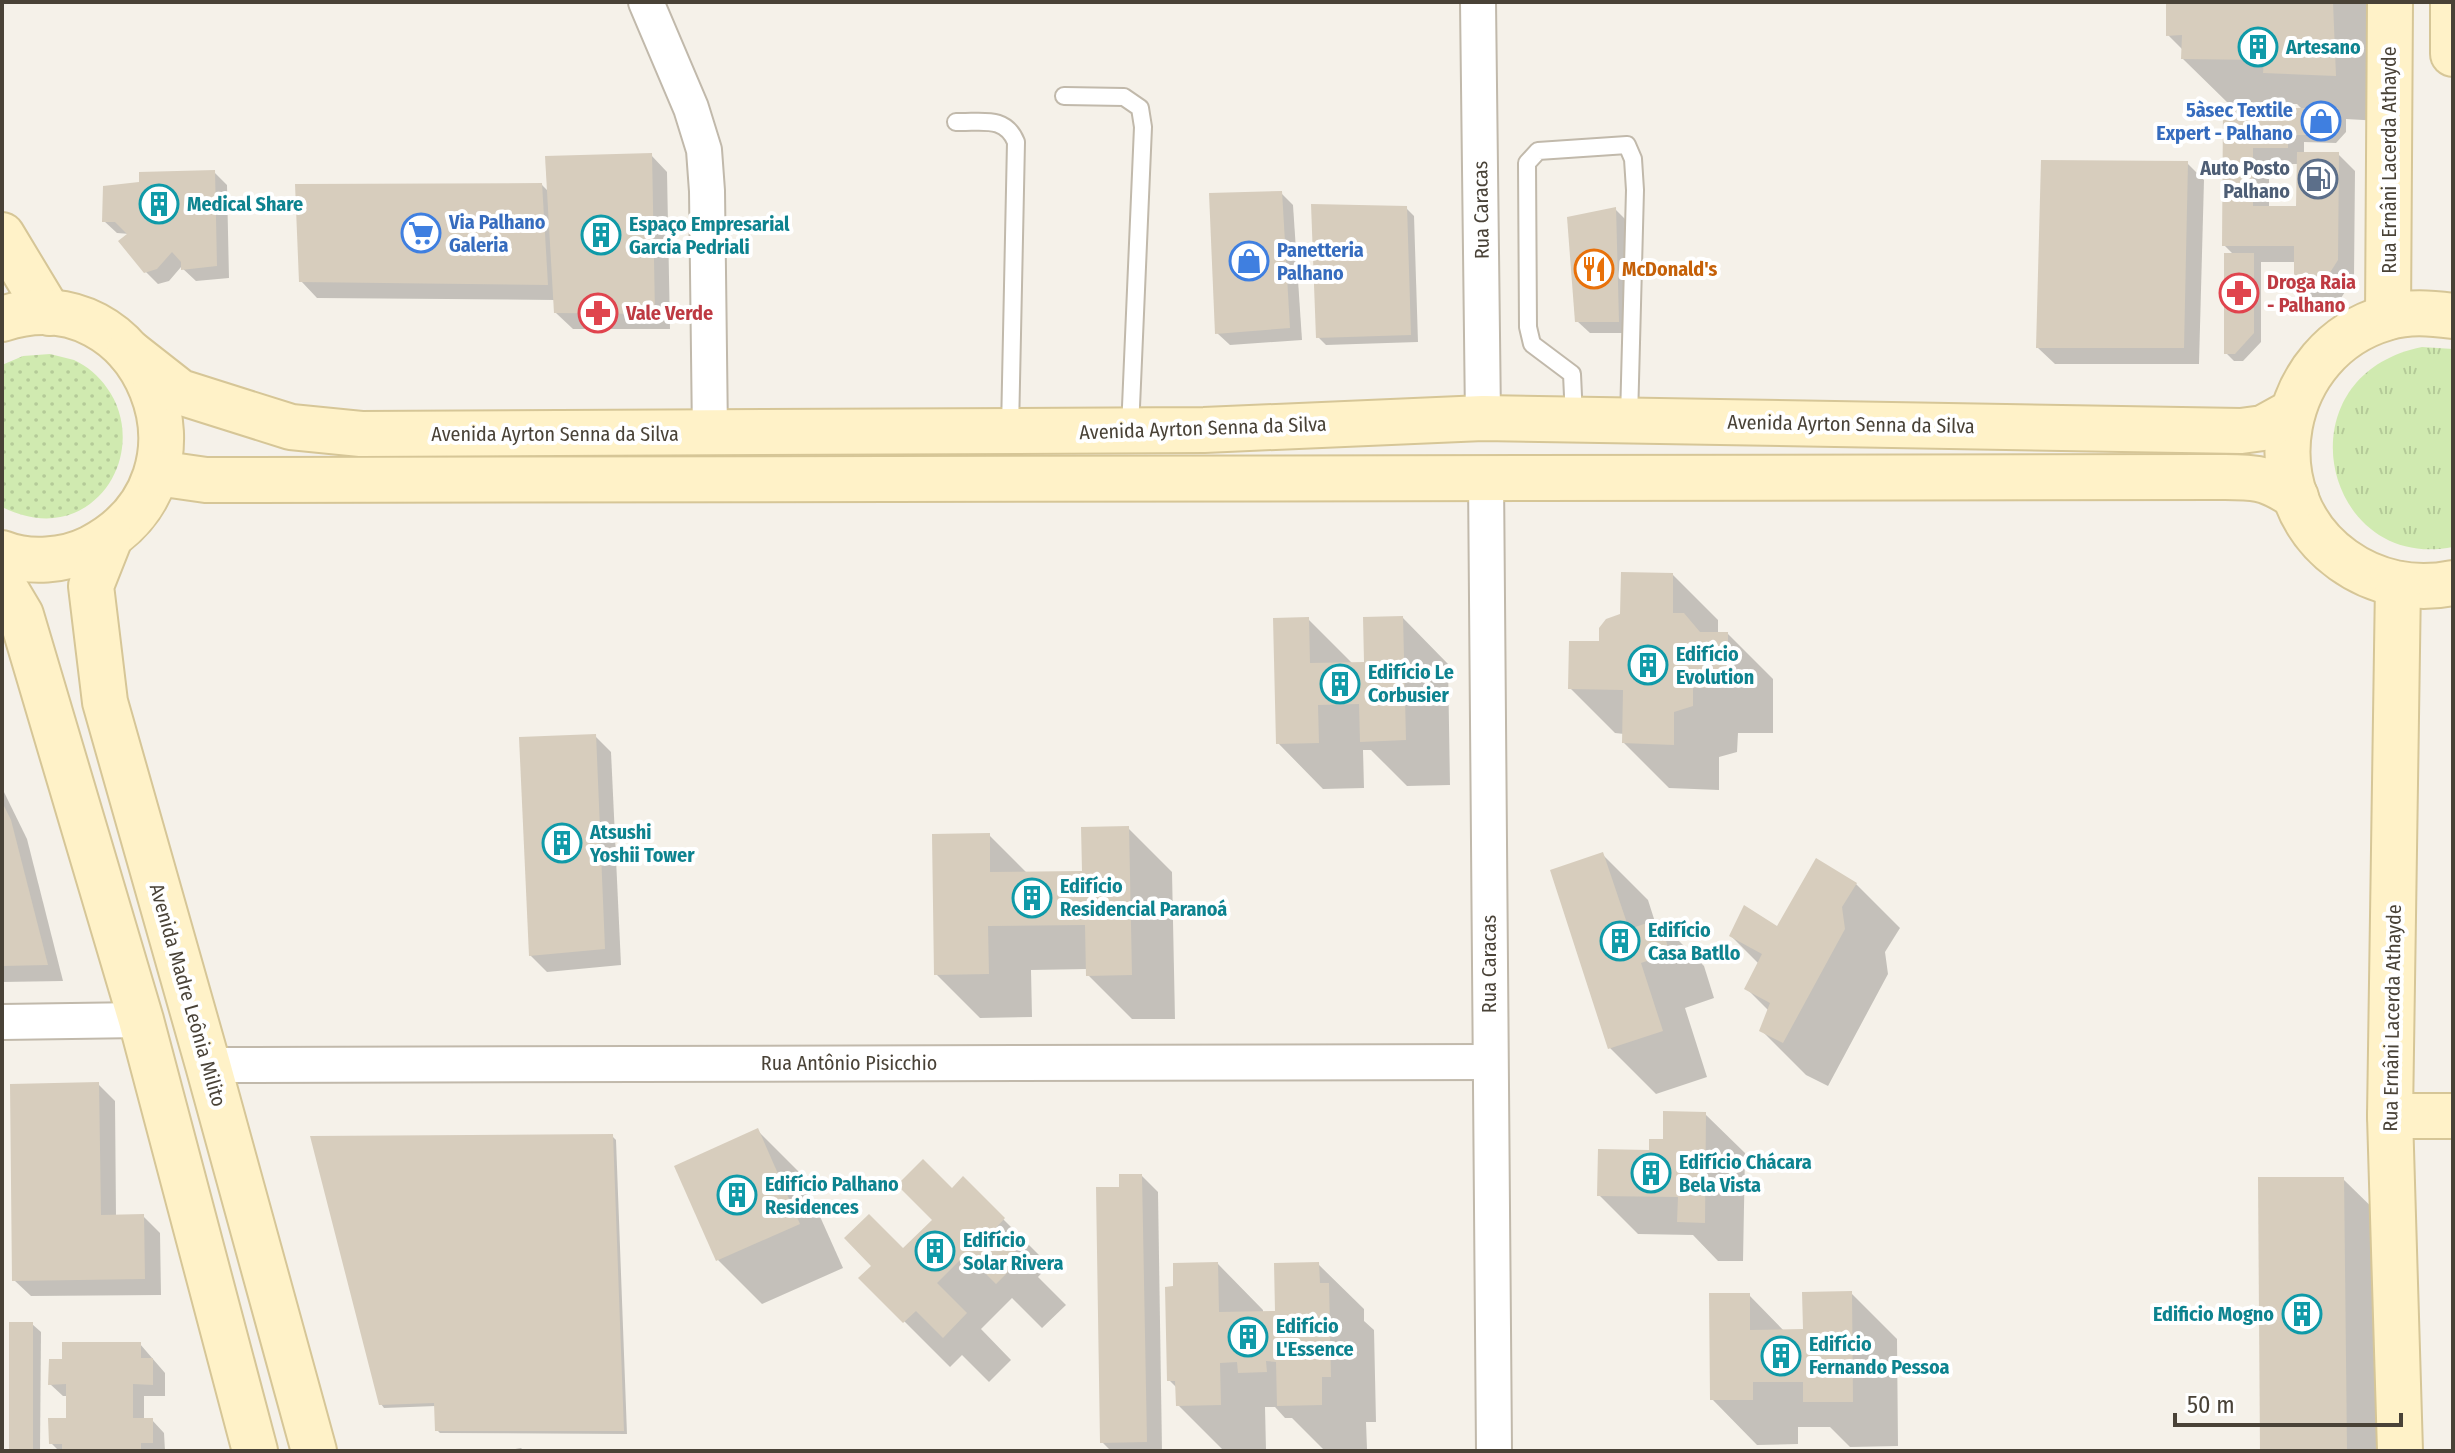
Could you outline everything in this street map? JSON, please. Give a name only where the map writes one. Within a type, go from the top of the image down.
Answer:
[{"type":"main road","name":"Rua Ernâni Lacerda Athayde","points":[[2388,317],[2390,2]]},
{"type":"main road","points":[[2453,2],[2453,54]]},
{"type":"main road","points":[[2,235],[49,313],[2,319]]},
{"type":"main road","name":"Avenida Ayrton Senna da Silva","points":[[49,313],[79,319],[106,332],[180,392],[291,427],[361,434],[1130,431],[1483,418],[2241,431],[2263,428],[2292,412]]},
{"type":"main road","points":[[2453,316],[2410,313],[2388,317],[2365,325],[2327,352],[2306,380],[2292,412],[2287,455],[2296,497],[2305,519],[2336,555],[2354,568],[2398,584],[2420,587],[2453,583]]},
{"type":"main road","points":[[2,553],[45,560],[79,554],[110,538],[139,510],[157,473],[162,441],[160,409],[148,378],[129,352]]},
{"type":"main road","points":[[157,473],[206,480],[2251,477],[2275,482],[2296,497]]},
{"type":"main road","name":"Avenida Madre Leônia Milito","points":[[110,538],[91,586],[105,702],[314,1451]]},
{"type":"main road","points":[[2,583],[21,615],[141,1020],[255,1451]]},
{"type":"main road","name":"Rua Ernâni Lacerda Athayde","points":[[2398,584],[2390,1116],[2400,1451]]},
{"type":"main road","points":[[2,631],[34,662]]},
{"type":"main road","points":[[2390,1116],[2453,1116]]},
{"type":"street","points":[[646,2],[691,108],[704,150],[710,434]]},
{"type":"street","name":"Rua Caracas","points":[[1478,2],[1483,418]]},
{"type":"street","name":"Rua Caracas","points":[[1486,477],[1494,1451]]},
{"type":"street","points":[[2,1022],[141,1020]]},
{"type":"street","name":"Rua Antônio Pisicchio","points":[[208,1065],[1490,1062]]},
{"type":"lane","points":[[1064,96],[1124,97],[1140,108],[1143,127],[1130,431]]},
{"type":"lane","points":[[956,122],[1000,123],[1011,130],[1016,142],[1010,432]]},
{"type":"lane","points":[[1574,420],[1572,374],[1532,344],[1528,327],[1527,163],[1538,151],[1627,145],[1633,159],[1635,190],[1629,421]]},
{"type":"green space","points":[[2422,347],[2453,349],[2453,547],[2408,547],[2373,531],[2348,503],[2335,468],[2334,430],[2348,394],[2377,365]]},
{"type":"green space","points":[[50,354],[79,362],[100,379],[116,404],[123,440],[114,475],[104,490],[91,503],[74,513],[46,518],[19,514],[2,507],[2,365],[23,356]]},
{"type":"building","name":"Artesano","points":[[2166,2],[2333,2],[2336,76],[2263,73],[2264,60],[2181,59],[2182,35],[2166,36]]},
{"type":"building","name":"Auto Posto Palhano","points":[[2223,108],[2338,108],[2338,124],[2328,135],[2288,135],[2288,148],[2253,148],[2253,206],[2296,206],[2297,152],[2339,152],[2338,260],[2324,282],[2294,282],[2294,246],[2222,246]]},
{"type":"building","name":"Espaço Empresarial Garcia Pedriali","points":[[652,153],[655,314],[554,313],[545,156]]},
{"type":"building","points":[[2041,160],[2188,161],[2184,348],[2036,348]]},
{"type":"building","name":"Medical Share","points":[[215,170],[217,266],[181,270],[181,262],[172,252],[157,269],[144,273],[118,241],[127,234],[115,222],[102,222],[103,186],[139,182],[139,172]]},
{"type":"building","name":"Via Palhano Galeria","points":[[542,183],[548,285],[299,282],[295,184]]},
{"type":"building","name":"Panetteria Palhano","points":[[1282,191],[1290,328],[1215,334],[1209,193]]},
{"type":"building","points":[[1311,204],[1407,206],[1411,335],[1316,338]]},
{"type":"building","name":"McDonald's","points":[[1616,207],[1619,322],[1575,322],[1567,217]]},
{"type":"building","name":"Droga Raia - Palhano","points":[[2224,253],[2254,253],[2254,333],[2235,354],[2224,354]]},
{"type":"building","name":"Edifício Evolution","points":[[1621,572],[1673,573],[1673,613],[1684,613],[1700,632],[1728,632],[1728,688],[1693,688],[1693,706],[1674,712],[1674,745],[1622,743],[1623,690],[1568,689],[1569,641],[1599,641],[1599,628],[1606,619],[1620,614]]},
{"type":"building","name":"Edifício Le Corbusier","points":[[1403,616],[1406,740],[1360,742],[1359,704],[1318,705],[1319,743],[1276,744],[1273,618],[1309,617],[1310,663],[1364,662],[1363,617]]},
{"type":"building","name":"Atsushi Yoshii Tower","points":[[596,734],[605,949],[529,956],[519,737]]},
{"type":"building","points":[[2,802],[11,820],[48,965],[2,966]]},
{"type":"building","name":"Edifício Residencial Paranoá","points":[[1129,826],[1132,975],[1086,976],[1085,925],[988,926],[989,974],[934,975],[932,834],[990,833],[990,872],[1082,871],[1081,827]]},
{"type":"building","name":"Edifício Casa Batllo","points":[[1603,852],[1629,929],[1659,919],[1670,953],[1641,963],[1663,1031],[1608,1049],[1550,870]]},
{"type":"building","points":[[1816,858],[1857,883],[1842,907],[1845,929],[1783,1043],[1759,1031],[1770,1003],[1744,989],[1762,954],[1729,936],[1744,905],[1777,926]]},
{"type":"building","points":[[99,1082],[101,1215],[144,1214],[145,1279],[12,1281],[10,1084]]},
{"type":"building","name":"Edifício Chácara Bela Vista","points":[[1663,1111],[1706,1112],[1705,1223],[1677,1222],[1678,1197],[1597,1196],[1598,1149],[1649,1150],[1649,1139],[1663,1139]]},
{"type":"building","name":"Edifício Palhano Residences","points":[[758,1128],[800,1224],[716,1261],[674,1166]]},
{"type":"building","points":[[613,1134],[624,1431],[435,1431],[434,1403],[379,1405],[310,1136]]},
{"type":"building","name":"Edifício Solar Rivera","points":[[923,1159],[952,1188],[963,1176],[1005,1218],[994,1230],[1022,1258],[996,1284],[966,1254],[937,1283],[967,1313],[943,1338],[916,1311],[903,1323],[858,1278],[871,1266],[844,1238],[869,1214],[903,1248],[932,1220],[897,1185]]},
{"type":"building","points":[[1119,1174],[1142,1174],[1147,1442],[1100,1443],[1096,1187],[1119,1187]]},
{"type":"building","name":"Edificio Mogno","points":[[2258,1177],[2344,1177],[2347,1451],[2260,1451]]},
{"type":"building","name":"Edifício L'Essence","points":[[1218,1262],[1219,1312],[1275,1311],[1274,1263],[1319,1262],[1320,1283],[1329,1283],[1331,1377],[1322,1377],[1322,1405],[1277,1406],[1276,1362],[1266,1361],[1267,1372],[1238,1373],[1237,1362],[1220,1363],[1221,1405],[1176,1406],[1175,1381],[1167,1381],[1165,1287],[1173,1286],[1173,1263]]},
{"type":"building","name":"Edifício Fernando Pessoa","points":[[1852,1291],[1853,1402],[1803,1402],[1803,1382],[1753,1382],[1753,1400],[1710,1400],[1709,1293],[1750,1293],[1750,1330],[1803,1329],[1802,1292]]},
{"type":"building","points":[[9,1322],[33,1322],[33,1451],[9,1451]]},
{"type":"building","points":[[62,1342],[141,1342],[141,1358],[153,1358],[153,1385],[133,1384],[133,1418],[153,1418],[153,1443],[141,1443],[141,1451],[62,1451],[62,1444],[49,1444],[48,1418],[66,1418],[66,1384],[48,1385],[49,1359],[62,1359]]},
{"type":"place","name":"Artesano","points":[[2258,47]]},
{"type":"place","name":"5àsec Textile Expert - Palhano","points":[[2321,121]]},
{"type":"place","name":"Auto Posto Palhano","points":[[2318,179]]},
{"type":"place","name":"Medical Share","points":[[159,204]]},
{"type":"place","name":"Via Palhano Galeria","points":[[421,233]]},
{"type":"place","name":"Espaço Empresarial Garcia Pedriali","points":[[601,235]]},
{"type":"place","name":"Panetteria Palhano","points":[[1249,261]]},
{"type":"place","name":"McDonald's","points":[[1594,269]]},
{"type":"place","name":"Droga Raia - Palhano","points":[[2239,293]]},
{"type":"place","name":"Vale Verde","points":[[598,313]]},
{"type":"place","name":"Edifício Evolution","points":[[1648,665]]},
{"type":"place","name":"Edifício Le Corbusier","points":[[1340,684]]},
{"type":"place","name":"Atsushi Yoshii Tower","points":[[562,843]]},
{"type":"place","name":"Edifício Residencial Paranoá","points":[[1032,898]]},
{"type":"place","name":"Edifício Casa Batllo","points":[[1620,941]]},
{"type":"place","name":"Edifício Chácara Bela Vista","points":[[1651,1173]]},
{"type":"place","name":"Edifício Palhano Residences","points":[[737,1195]]},
{"type":"place","name":"Edifício Solar Rivera","points":[[935,1251]]},
{"type":"place","name":"Edificio Mogno","points":[[2302,1314]]},
{"type":"place","name":"Edifício L'Essence","points":[[1248,1337]]},
{"type":"place","name":"Edifício Fernando Pessoa","points":[[1781,1356]]}]
